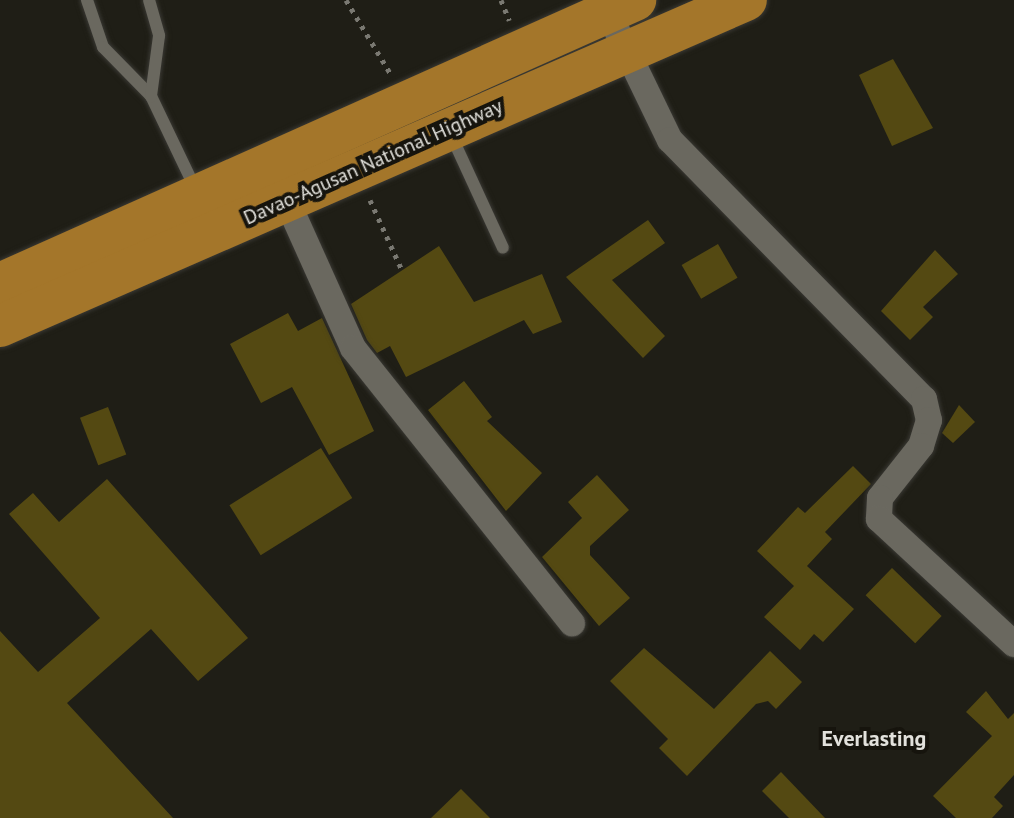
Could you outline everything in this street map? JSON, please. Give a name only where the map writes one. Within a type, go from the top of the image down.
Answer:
[{"type":"highway","name":"Davao-Agusan National Highway","points":[[0,284],[199,196],[357,170],[433,108],[627,53],[746,0]]},
{"type":"highway","name":"Davao-Agusan National Highway","points":[[0,326],[278,182],[433,108],[622,6]]},
{"type":"street","points":[[622,6],[627,53],[670,140],[924,399],[929,420],[921,446],[880,498],[879,519],[1014,644]]},
{"type":"street","points":[[278,182],[372,376],[572,623]]},
{"type":"lane","points":[[87,0],[103,47],[151,96],[199,196]]},
{"type":"lane","points":[[149,0],[159,36],[151,96]]},
{"type":"lane","points":[[433,108],[503,248]]},
{"type":"path","points":[[346,0],[433,108]]},
{"type":"path","points":[[357,170],[401,268]]},
{"type":"building","points":[[893,59],[933,128],[892,146],[859,75]]},
{"type":"building","points":[[648,220],[665,243],[612,280],[665,336],[643,358],[566,277]]},
{"type":"building","points":[[718,244],[738,278],[701,299],[682,265]]},
{"type":"building","points":[[439,246],[474,302],[542,274],[562,322],[533,334],[524,320],[406,377],[390,346],[377,353],[367,340],[351,304]]},
{"type":"building","points":[[935,250],[958,274],[923,307],[933,317],[910,340],[881,311]]},
{"type":"building","points":[[288,313],[298,331],[322,318],[374,431],[329,455],[292,387],[261,403],[230,344]]},
{"type":"building","points":[[464,381],[492,417],[487,421],[542,473],[506,511],[428,410]]},
{"type":"building","points":[[959,405],[975,422],[953,443],[942,433]]},
{"type":"building","points":[[108,407],[126,455],[98,465],[80,418]]},
{"type":"building","points":[[321,448],[352,498],[261,555],[229,505]]},
{"type":"building","points":[[853,466],[871,484],[825,532],[832,539],[807,566],[854,609],[823,642],[814,634],[800,650],[764,617],[794,586],[757,551],[798,507],[805,513]]},
{"type":"building","points":[[597,475],[629,510],[590,546],[590,555],[630,598],[599,626],[542,557],[582,518],[568,502]]},
{"type":"building","points":[[107,479],[248,638],[198,681],[151,629],[67,703],[173,818],[0,818],[0,631],[38,672],[100,618],[9,514],[33,493],[59,522]]},
{"type":"building","points":[[892,568],[942,616],[915,643],[866,595]]},
{"type":"building","points":[[644,648],[714,709],[770,651],[802,682],[776,709],[768,701],[756,704],[687,776],[659,748],[668,739],[610,681]]},
{"type":"building","points":[[986,691],[1008,719],[1014,713],[1014,775],[994,797],[1003,806],[992,818],[956,818],[933,796],[992,736],[966,712]]},
{"type":"building","points":[[781,772],[825,818],[789,818],[762,791]]},
{"type":"building","points":[[461,789],[490,818],[431,818]]},
{"type":"district","name":"Everlasting","points":[[874,739]]}]
